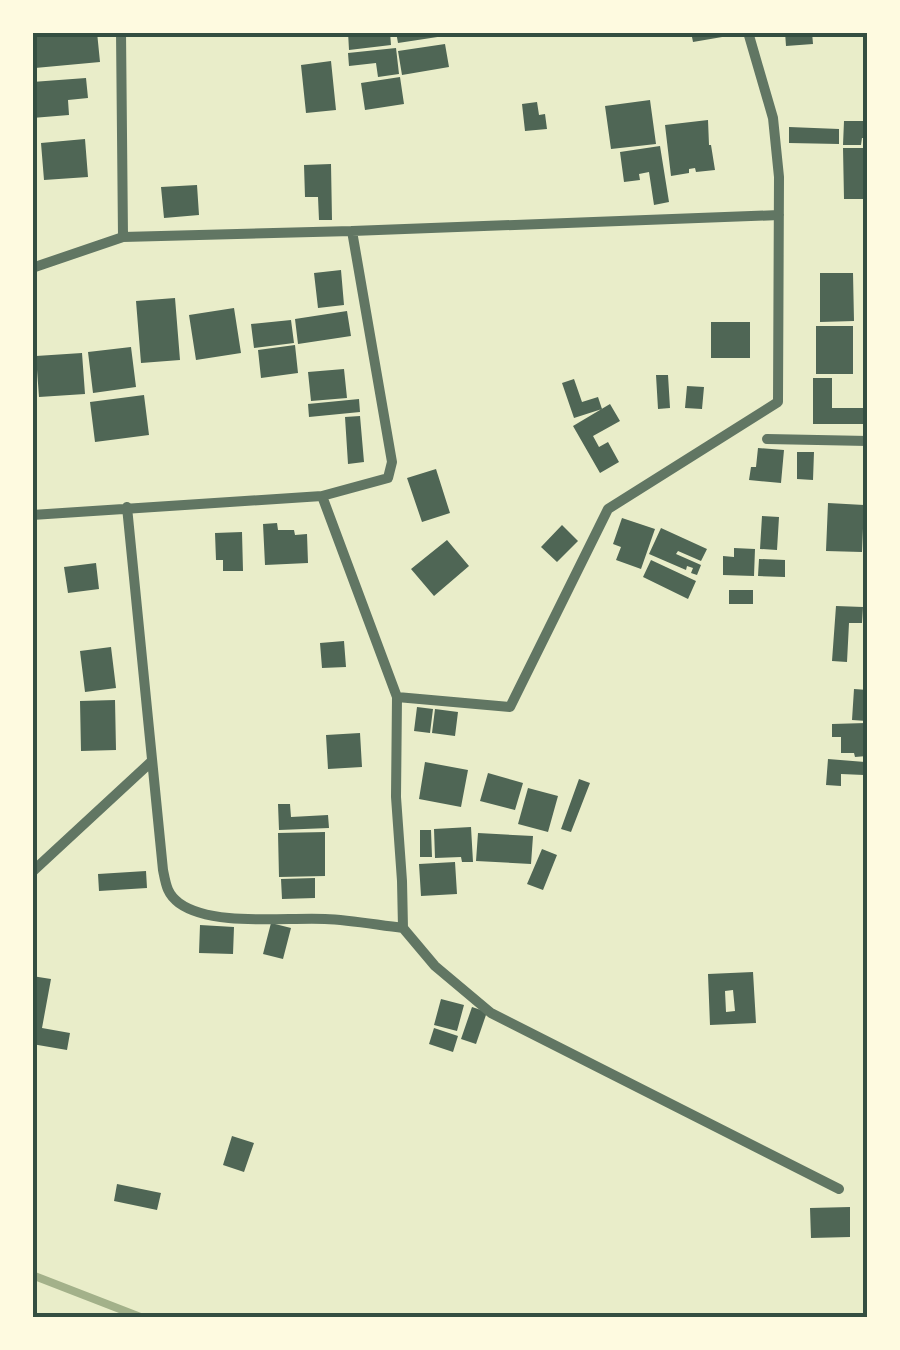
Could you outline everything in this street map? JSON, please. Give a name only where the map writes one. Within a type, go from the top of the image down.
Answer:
[{"type":"street","points":[[120,32],[123,236]]},
{"type":"street","points":[[396,697],[510,707],[608,509],[778,402],[779,177],[773,118],[748,32]]},
{"type":"street","points":[[32,268],[123,236],[779,214]]},
{"type":"street","points":[[32,514],[322,496],[388,478],[392,462],[352,231]]},
{"type":"street","points":[[767,438],[868,441]]},
{"type":"street","points":[[322,496],[396,697],[402,928],[435,966],[491,1012],[839,1189]]},
{"type":"street","points":[[127,507],[167,892],[197,913],[222,918],[329,919],[402,928]]},
{"type":"street","points":[[32,872],[152,761]]},
{"type":"building","points":[[32,32],[97,32],[100,62],[35,68]]},
{"type":"building","points":[[348,32],[390,32],[391,45],[349,50]]},
{"type":"building","points":[[396,32],[444,32],[444,36],[398,43]]},
{"type":"building","points":[[691,32],[727,32],[728,36],[693,42]]},
{"type":"building","points":[[785,32],[812,32],[813,44],[786,46]]},
{"type":"building","points":[[445,44],[449,67],[402,75],[398,51]]},
{"type":"building","points":[[396,48],[399,74],[378,77],[376,63],[349,66],[348,53]]},
{"type":"building","points":[[331,61],[336,110],[306,113],[301,65]]},
{"type":"building","points":[[400,77],[404,104],[365,110],[361,83]]},
{"type":"building","points":[[86,78],[88,98],[68,100],[69,115],[32,118],[32,82]]},
{"type":"building","points":[[650,100],[656,144],[611,149],[605,106]]},
{"type":"building","points":[[537,102],[539,115],[545,114],[547,129],[525,131],[522,104]]},
{"type":"building","points":[[708,120],[715,170],[696,172],[695,168],[671,176],[665,125]]},
{"type":"building","points":[[844,121],[868,121],[868,138],[862,138],[861,145],[843,145]]},
{"type":"building","points":[[789,127],[839,129],[839,144],[789,143]]},
{"type":"building","points":[[85,139],[88,177],[44,180],[41,143]]},
{"type":"building","points":[[660,146],[669,202],[654,205],[649,172],[639,174],[640,180],[624,182],[620,152]]},
{"type":"building","points":[[843,148],[868,148],[868,199],[844,199]]},
{"type":"building","points":[[331,164],[332,220],[319,220],[318,197],[305,197],[304,165]]},
{"type":"building","points":[[197,185],[199,215],[164,218],[161,187]]},
{"type":"building","points":[[341,270],[344,305],[318,308],[314,273]]},
{"type":"building","points":[[820,273],[853,273],[854,321],[820,322]]},
{"type":"building","points":[[175,298],[180,360],[141,363],[136,301]]},
{"type":"building","points":[[234,308],[241,353],[196,360],[189,315]]},
{"type":"building","points":[[347,311],[351,336],[298,344],[295,319]]},
{"type":"building","points":[[291,320],[294,343],[254,348],[251,324]]},
{"type":"building","points":[[711,322],[750,322],[750,358],[711,358]]},
{"type":"building","points":[[816,326],[853,326],[853,374],[816,374]]},
{"type":"building","points":[[295,345],[298,373],[261,378],[258,350]]},
{"type":"building","points":[[131,347],[136,387],[93,393],[88,352]]},
{"type":"building","points":[[82,353],[85,394],[39,397],[36,356]]},
{"type":"building","points":[[344,369],[347,398],[311,401],[308,372]]},
{"type":"building","points":[[656,375],[668,375],[670,408],[658,409]]},
{"type":"building","points":[[813,378],[832,378],[832,408],[868,408],[868,424],[813,424]]},
{"type":"building","points":[[574,379],[582,402],[598,397],[602,409],[574,418],[562,383]]},
{"type":"building","points":[[687,386],[704,387],[702,409],[685,408]]},
{"type":"building","points":[[144,395],[149,435],[95,442],[90,402]]},
{"type":"building","points":[[359,399],[360,412],[309,417],[308,404]]},
{"type":"building","points":[[610,404],[620,421],[593,436],[599,447],[608,442],[619,462],[600,473],[573,426]]},
{"type":"building","points":[[360,416],[364,462],[348,464],[345,417]]},
{"type":"building","points":[[758,448],[784,450],[781,483],[749,480],[751,467],[756,467]]},
{"type":"building","points":[[797,452],[814,452],[813,480],[797,479]]},
{"type":"building","points":[[436,469],[450,513],[422,522],[407,478]]},
{"type":"building","points":[[828,503],[864,505],[862,552],[826,551]]},
{"type":"building","points":[[762,516],[779,517],[777,550],[760,549]]},
{"type":"building","points":[[622,518],[655,529],[641,569],[616,560],[621,547],[613,544]]},
{"type":"building","points":[[277,523],[278,530],[307,534],[308,563],[265,565],[263,524]]},
{"type":"building","points":[[562,525],[578,541],[557,562],[541,547]]},
{"type":"building","points":[[661,528],[707,549],[701,561],[678,551],[676,554],[701,565],[697,575],[691,573],[693,568],[687,566],[686,570],[649,554]]},
{"type":"building","points":[[242,532],[243,571],[223,571],[223,560],[216,560],[215,533]]},
{"type":"building","points":[[447,540],[469,566],[434,596],[411,569]]},
{"type":"building","points":[[734,548],[755,549],[754,576],[723,575],[723,556],[734,557]]},
{"type":"building","points":[[759,559],[785,560],[785,577],[758,576]]},
{"type":"building","points":[[651,560],[696,581],[688,599],[643,577]]},
{"type":"building","points":[[96,563],[99,589],[68,593],[64,567]]},
{"type":"building","points":[[729,590],[753,590],[753,604],[729,604]]},
{"type":"building","points":[[836,606],[863,607],[862,623],[849,623],[847,662],[832,661]]},
{"type":"building","points":[[344,641],[346,667],[322,668],[320,643]]},
{"type":"building","points":[[111,647],[116,688],[85,692],[80,651]]},
{"type":"building","points":[[854,689],[868,690],[867,721],[852,720]]},
{"type":"building","points":[[115,700],[116,750],[81,751],[80,701]]},
{"type":"building","points":[[417,707],[433,709],[430,733],[414,731]]},
{"type":"building","points":[[435,709],[458,712],[455,736],[432,733]]},
{"type":"building","points":[[866,723],[867,756],[841,753],[841,737],[832,737],[832,724]]},
{"type":"building","points":[[360,733],[362,767],[328,769],[326,735]]},
{"type":"building","points":[[828,759],[865,762],[864,775],[841,774],[841,786],[826,785]]},
{"type":"building","points":[[425,762],[468,770],[461,807],[419,799]]},
{"type":"building","points":[[488,773],[523,783],[515,810],[480,801]]},
{"type":"building","points":[[579,779],[590,783],[571,832],[561,829]]},
{"type":"building","points":[[528,788],[558,796],[548,832],[518,824]]},
{"type":"building","points":[[278,804],[290,804],[291,817],[328,815],[329,828],[279,830]]},
{"type":"building","points":[[471,827],[473,862],[462,862],[461,857],[435,858],[434,829]]},
{"type":"building","points":[[420,830],[431,830],[432,857],[420,857]]},
{"type":"building","points":[[325,832],[325,876],[279,877],[278,833]]},
{"type":"building","points":[[478,833],[533,836],[531,864],[476,861]]},
{"type":"building","points":[[542,849],[557,855],[543,890],[527,884]]},
{"type":"building","points":[[455,862],[457,894],[421,896],[419,864]]},
{"type":"building","points":[[146,871],[147,888],[99,891],[98,874]]},
{"type":"building","points":[[315,878],[315,898],[282,899],[281,879]]},
{"type":"building","points":[[271,923],[291,928],[283,959],[263,954]]},
{"type":"building","points":[[200,925],[234,927],[233,954],[199,953]]},
{"type":"building","points":[[753,972],[756,1023],[710,1025],[708,974]],"holes":[[[733,990],[735,1011],[726,1012],[725,991]]]},
{"type":"building","points":[[32,976],[51,979],[42,1028],[70,1033],[67,1050],[32,1044]]},
{"type":"building","points":[[441,999],[464,1005],[457,1031],[434,1025]]},
{"type":"building","points":[[472,1007],[487,1012],[476,1044],[461,1039]]},
{"type":"building","points":[[434,1028],[458,1036],[453,1052],[429,1044]]},
{"type":"building","points":[[232,1136],[254,1143],[244,1172],[223,1165]]},
{"type":"building","points":[[117,1184],[161,1193],[157,1210],[114,1201]]},
{"type":"building","points":[[850,1207],[850,1237],[811,1238],[810,1208]]},
{"type":"waterway","points":[[32,1275],[143,1318]]}]
